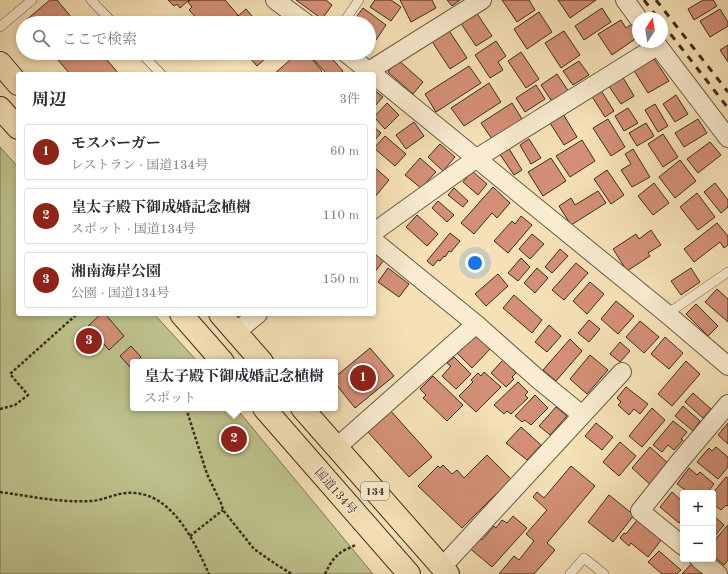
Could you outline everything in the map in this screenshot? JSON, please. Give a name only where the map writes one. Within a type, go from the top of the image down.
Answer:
[{"type":"highway","points":[[0,63],[16,82]]},
{"type":"highway","points":[[0,108],[16,126]]},
{"type":"highway","points":[[183,316],[220,359]]},
{"type":"highway","points":[[222,316],[259,359]]},
{"type":"highway","name":"国道134号","points":[[267,411],[409,574]]},
{"type":"highway","name":"134","points":[[305,411],[445,571]]},
{"type":"street","points":[[275,0],[297,16]]},
{"type":"street","points":[[373,72],[482,0]]},
{"type":"street","points":[[625,0],[634,12]]},
{"type":"street","points":[[376,231],[477,158],[650,48]]},
{"type":"street","points":[[659,48],[728,138]]},
{"type":"street","points":[[354,60],[368,72]]},
{"type":"street","points":[[376,79],[477,158],[728,366]]},
{"type":"street","points":[[376,243],[476,324],[539,380],[582,415]]},
{"type":"street","points":[[236,332],[256,316]]},
{"type":"street","points":[[337,447],[476,324]]},
{"type":"street","points":[[445,571],[582,415],[622,372]]},
{"type":"street","points":[[680,544],[640,511],[728,404]]},
{"type":"street","points":[[703,562],[718,574]]},
{"type":"lane","points":[[0,27],[32,0]]},
{"type":"lane","points":[[91,0],[106,16]]},
{"type":"lane","points":[[348,16],[359,0]]},
{"type":"lane","points":[[148,60],[159,72]]},
{"type":"lane","points":[[667,314],[728,272]]},
{"type":"lane","points":[[570,574],[584,558],[604,574]]},
{"type":"path","points":[[0,410],[14,405],[28,395],[10,374],[75,316]]},
{"type":"path","points":[[188,411],[192,429],[207,474],[223,510],[254,549],[276,565],[292,574]]},
{"type":"path","points":[[0,492],[65,501],[92,501],[119,494],[135,492],[149,496],[165,505],[173,512],[190,536],[209,574]]},
{"type":"path","points":[[190,536],[223,510]]},
{"type":"path","points":[[325,574],[330,563],[338,553],[356,545]]},
{"type":"green space","points":[[0,147],[16,165],[16,316],[156,316],[195,359],[130,359],[130,411],[238,411],[373,574],[0,574]]},
{"type":"building","points":[[50,0],[57,0],[70,16],[31,16]]},
{"type":"building","points":[[168,0],[189,0],[180,8],[177,4],[174,6]]},
{"type":"building","points":[[190,0],[225,0],[238,15],[195,16],[189,10],[192,7],[188,2]]},
{"type":"building","points":[[296,0],[326,0],[332,5],[324,16],[318,16]]},
{"type":"building","points":[[375,0],[391,0],[401,7],[391,21],[370,7]]},
{"type":"building","points":[[400,0],[432,0],[436,8],[411,22]]},
{"type":"building","points":[[447,0],[460,0],[452,6]]},
{"type":"building","points":[[502,0],[529,0],[535,10],[517,22]]},
{"type":"building","points":[[558,0],[596,0],[570,18]]},
{"type":"building","points":[[703,0],[713,0],[717,6],[694,20],[688,9]]},
{"type":"building","points":[[363,8],[374,16],[357,16]]},
{"type":"building","points":[[602,8],[611,22],[584,40],[575,26]]},
{"type":"building","points":[[246,9],[252,16],[238,16]]},
{"type":"building","points":[[720,9],[728,22],[728,26],[710,37],[700,21]]},
{"type":"building","points":[[476,12],[492,36],[476,46],[460,22]]},
{"type":"building","points":[[539,12],[552,32],[527,49],[514,29]]},
{"type":"building","points":[[376,18],[386,25],[376,40]]},
{"type":"building","points":[[621,20],[626,28],[632,24],[632,41],[612,55],[598,34]]},
{"type":"building","points":[[448,29],[467,58],[450,69],[431,40]]},
{"type":"building","points":[[564,31],[580,55],[561,68],[545,43]]},
{"type":"building","points":[[496,41],[506,56],[498,62],[503,70],[490,78],[475,55]]},
{"type":"building","points":[[728,45],[728,62],[720,50]]},
{"type":"building","points":[[521,52],[539,79],[526,88],[508,61]]},
{"type":"building","points":[[653,57],[669,81],[648,93],[633,69]]},
{"type":"building","points":[[58,60],[107,60],[117,72],[68,72]]},
{"type":"building","points":[[252,60],[264,60],[257,66]]},
{"type":"building","points":[[290,60],[313,60],[322,71],[321,72],[276,72]]},
{"type":"building","points":[[314,60],[333,60],[343,71],[342,72],[325,72]]},
{"type":"building","points":[[398,60],[423,82],[413,94],[388,72]]},
{"type":"building","points":[[579,61],[589,75],[573,85],[563,71]]},
{"type":"building","points":[[469,66],[481,83],[436,112],[425,94]]},
{"type":"building","points":[[557,74],[569,92],[553,103],[541,85]]},
{"type":"building","points":[[622,76],[634,96],[621,104],[608,85]]},
{"type":"building","points":[[489,83],[501,102],[464,126],[451,108]]},
{"type":"building","points":[[536,85],[545,99],[525,112],[516,98]]},
{"type":"building","points":[[600,89],[614,111],[605,117],[591,95]]},
{"type":"building","points":[[376,92],[383,97],[376,105]]},
{"type":"building","points":[[676,95],[688,114],[675,122],[663,104]]},
{"type":"building","points":[[387,103],[399,115],[385,129],[376,119],[376,115]]},
{"type":"building","points":[[512,103],[522,119],[492,139],[481,123]]},
{"type":"building","points":[[655,104],[668,126],[658,132],[645,110]]},
{"type":"building","points":[[628,108],[638,123],[624,131],[615,116]]},
{"type":"building","points":[[563,114],[577,137],[564,145],[550,123]]},
{"type":"building","points":[[608,119],[625,147],[611,156],[593,128]]},
{"type":"building","points":[[698,119],[707,133],[684,147],[675,133]]},
{"type":"building","points":[[414,122],[424,136],[406,149],[396,135]]},
{"type":"building","points":[[646,123],[654,136],[637,146],[629,133]]},
{"type":"building","points":[[376,129],[381,133],[376,139]]},
{"type":"building","points":[[663,134],[678,157],[663,167],[648,144]]},
{"type":"building","points":[[385,136],[406,154],[395,166],[376,150],[376,146]]},
{"type":"building","points":[[529,139],[541,158],[531,164],[520,145]]},
{"type":"building","points":[[582,140],[595,161],[570,177],[556,156]]},
{"type":"building","points":[[710,142],[721,155],[698,173],[687,159]]},
{"type":"building","points":[[440,144],[455,157],[443,171],[428,157]]},
{"type":"building","points":[[508,147],[522,170],[514,175],[499,153]]},
{"type":"building","points":[[633,149],[650,177],[632,187],[621,170],[631,164],[625,154]]},
{"type":"building","points":[[420,158],[436,172],[421,188],[405,175]]},
{"type":"building","points":[[551,158],[566,181],[543,196],[528,172]]},
{"type":"building","points":[[680,160],[696,181],[675,198],[659,177]]},
{"type":"building","points":[[376,169],[389,180],[376,196]]},
{"type":"building","points":[[607,170],[624,195],[611,204],[594,179]]},
{"type":"building","points":[[472,171],[487,184],[478,195],[463,182]]},
{"type":"building","points":[[654,183],[669,203],[653,215],[638,196]]},
{"type":"building","points":[[715,183],[728,200],[728,207],[721,213],[704,192]]},
{"type":"building","points":[[493,187],[510,203],[497,218],[492,213],[474,234],[461,223]]},
{"type":"building","points":[[454,188],[468,201],[463,207],[448,195]]},
{"type":"building","points":[[598,191],[606,203],[571,225],[559,206],[571,198],[575,205]]},
{"type":"building","points":[[697,193],[715,217],[698,230],[680,207]]},
{"type":"building","points":[[438,201],[454,215],[447,222],[432,208]]},
{"type":"building","points":[[417,215],[438,234],[427,246],[406,227]]},
{"type":"building","points":[[521,216],[532,225],[508,253],[494,241],[512,221],[515,224]]},
{"type":"building","points":[[717,223],[728,236],[728,245],[724,248],[720,242],[694,262],[684,249]]},
{"type":"building","points":[[651,230],[661,245],[648,253],[650,256],[627,271],[613,249],[636,234],[639,239]]},
{"type":"building","points":[[450,233],[460,241],[451,252],[449,251],[445,257],[444,256],[440,261],[438,260],[433,266],[427,261]]},
{"type":"building","points":[[532,234],[544,244],[530,259],[519,249]]},
{"type":"building","points":[[560,249],[568,256],[552,273],[545,267]]},
{"type":"building","points":[[376,254],[384,260],[376,270]]},
{"type":"building","points":[[521,258],[530,267],[518,281],[508,273]]},
{"type":"building","points":[[576,263],[588,273],[564,300],[552,290]]},
{"type":"building","points":[[388,268],[409,284],[399,297],[378,282]]},
{"type":"building","points":[[537,268],[548,278],[535,293],[524,283]]},
{"type":"building","points":[[691,268],[700,282],[681,295],[671,281]]},
{"type":"building","points":[[498,274],[508,286],[486,306],[475,294]]},
{"type":"building","points":[[590,282],[604,294],[587,314],[573,301]]},
{"type":"building","points":[[717,289],[728,299],[728,322],[705,302]]},
{"type":"building","points":[[514,295],[542,320],[532,333],[503,308]]},
{"type":"building","points":[[616,301],[634,316],[618,334],[601,319]]},
{"type":"building","points":[[696,304],[718,326],[708,336],[686,314]]},
{"type":"building","points":[[99,316],[107,316],[124,336],[109,350],[88,326]]},
{"type":"building","points":[[589,320],[600,329],[589,342],[578,333]]},
{"type":"building","points":[[640,321],[659,337],[644,353],[626,337]]},
{"type":"building","points":[[549,325],[561,336],[547,352],[535,342]]},
{"type":"building","points":[[476,334],[491,348],[472,368],[457,353]]},
{"type":"building","points":[[665,337],[683,353],[669,369],[651,354]]},
{"type":"building","points":[[570,339],[582,351],[556,381],[543,370]]},
{"type":"building","points":[[620,342],[630,351],[620,362],[610,354]]},
{"type":"building","points":[[131,346],[141,357],[139,359],[130,359],[130,367],[120,356]]},
{"type":"building","points":[[370,348],[394,376],[355,408],[338,387],[338,375]]},
{"type":"building","points":[[590,355],[608,370],[587,394],[570,379]]},
{"type":"building","points":[[454,357],[471,374],[456,389],[442,376],[451,366],[447,363]]},
{"type":"building","points":[[503,360],[516,373],[512,377],[514,379],[506,387],[491,373]]},
{"type":"building","points":[[686,361],[700,374],[672,406],[658,394]]},
{"type":"building","points":[[484,372],[501,387],[476,412],[459,396],[473,382],[471,380],[478,373],[481,376]]},
{"type":"building","points":[[433,376],[463,405],[447,421],[423,398],[426,395],[420,389]]},
{"type":"building","points":[[518,382],[528,392],[525,395],[528,398],[511,414],[507,411],[504,414],[494,405]]},
{"type":"building","points":[[626,387],[648,404],[640,414],[634,409],[629,415],[618,405],[621,402],[617,398]]},
{"type":"building","points":[[693,393],[711,409],[703,418],[685,402]]},
{"type":"building","points":[[535,395],[548,408],[531,425],[525,420],[522,422],[515,416]]},
{"type":"building","points":[[683,406],[700,421],[693,431],[675,416]]},
{"type":"building","points":[[556,407],[567,416],[550,435],[539,426]]},
{"type":"building","points":[[652,408],[665,420],[642,447],[629,436]]},
{"type":"building","points":[[390,410],[432,457],[409,477],[367,431]]},
{"type":"building","points":[[673,421],[687,432],[681,439],[683,440],[674,450],[668,445],[662,452],[653,445]]},
{"type":"building","points":[[596,423],[613,437],[602,450],[585,436]]},
{"type":"building","points":[[728,423],[728,444],[718,435]]},
{"type":"building","points":[[521,427],[541,445],[527,460],[506,443]]},
{"type":"building","points":[[620,442],[636,456],[619,476],[603,462]]},
{"type":"building","points":[[650,447],[670,465],[652,486],[632,468]]},
{"type":"building","points":[[716,447],[728,457],[728,467],[718,479],[697,462],[709,448],[712,451]]},
{"type":"building","points":[[487,455],[511,479],[462,528],[418,486],[438,466],[440,468],[443,465],[452,474],[457,470],[464,478]]},
{"type":"building","points":[[571,466],[595,486],[547,543],[555,550],[534,574],[499,574],[514,556],[519,560],[534,541],[526,534],[547,510],[533,497],[537,492],[544,498]]},
{"type":"building","points":[[689,468],[697,475],[700,472],[714,484],[709,490],[685,490],[677,484]]},
{"type":"building","points":[[726,477],[728,478],[728,505],[721,510],[716,506],[715,490]]},
{"type":"building","points":[[672,492],[680,499],[680,522],[679,523],[660,507]]},
{"type":"building","points":[[609,495],[634,515],[613,542],[588,522]]},
{"type":"building","points":[[513,516],[527,528],[492,567],[467,546],[477,535],[482,540],[494,526],[496,528],[502,520],[507,523]]},
{"type":"building","points":[[716,518],[724,525],[716,534]]},
{"type":"building","points":[[638,519],[662,539],[648,557],[631,543],[629,546],[620,538],[624,533],[626,534]]},
{"type":"building","points":[[728,525],[728,560],[724,565],[716,558],[716,539]]},
{"type":"building","points":[[659,551],[681,570],[677,574],[662,574],[648,562]]},
{"type":"building","points":[[693,562],[695,562],[708,574],[682,574]]},
{"type":"railway","points":[[644,0],[653,12]]},
{"type":"railway","points":[[656,0],[728,92]]},
{"type":"railway","points":[[668,31],[728,108]]},
{"type":"place","name":"湘南海岸公園","points":[[89,341]]},
{"type":"place","name":"モスバーガー","points":[[363,378]]},
{"type":"place","name":"皇太子殿下御成婚記念植樹","points":[[234,439]]}]
